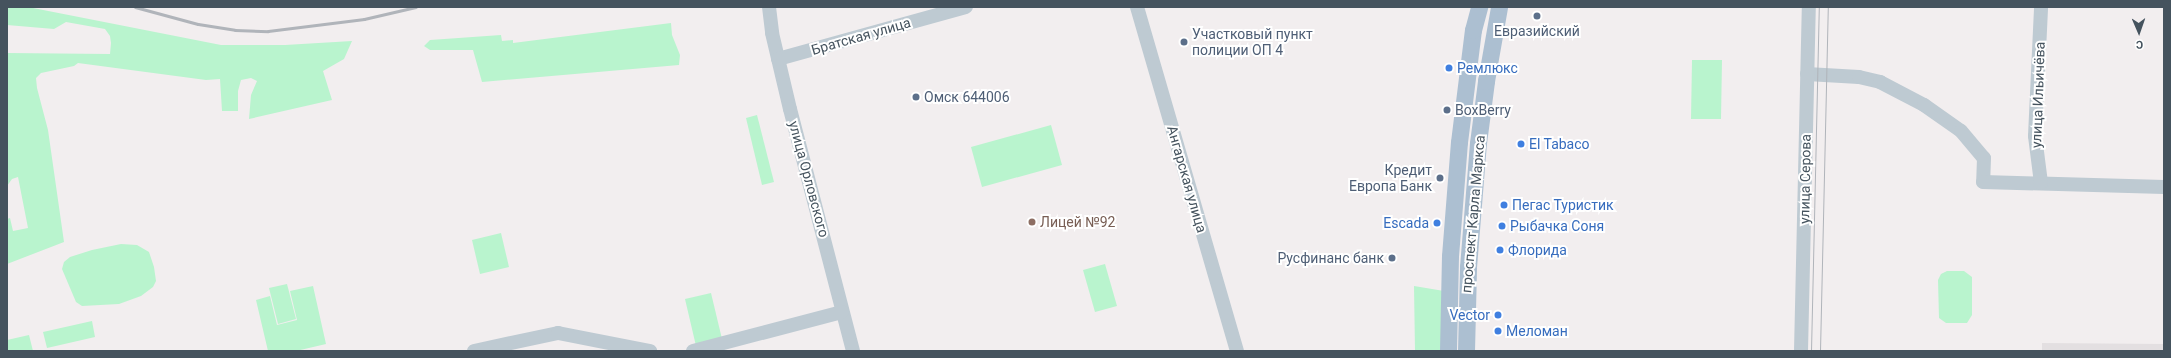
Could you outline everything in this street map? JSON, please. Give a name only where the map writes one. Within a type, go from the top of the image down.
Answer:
[{"type":"main road","name":"проспект Карла Маркса","points":[[1448,351],[1450,256],[1459,142],[1471,44],[1479,7]]},
{"type":"main road","name":"проспект Карла Маркса","points":[[1466,351],[1468,267],[1478,143],[1486,81],[1499,7]]},
{"type":"street","name":"улица Орловского","points":[[769,7],[778,59],[853,351]]},
{"type":"street","name":"Братская улица","points":[[778,59],[966,7]]},
{"type":"street","name":"Ангарская улица","points":[[1137,7],[1237,351]]},
{"type":"street","name":"улица Серова","points":[[1801,351],[1809,7]]},
{"type":"street","name":"улица Ильичёва","points":[[2041,183],[2035,136],[2042,7]]},
{"type":"street","points":[[1807,74],[1860,77],[1880,82],[1924,105],[1961,131],[1984,158],[1983,182],[2164,187]]},
{"type":"street","points":[[693,351],[842,312]]},
{"type":"street","points":[[474,351],[558,333],[650,351]]},
{"type":"shaded area","points":[[2042,343],[2164,344],[2164,351],[2042,351]]},
{"type":"green space","points":[[7,7],[28,7],[221,45],[285,45],[352,41],[344,59],[323,71],[332,100],[249,119],[251,95],[257,81],[251,78],[241,80],[238,91],[238,111],[222,111],[220,79],[206,80],[78,63],[74,66],[41,73],[36,78],[37,88],[48,130],[64,242],[7,264],[7,219],[10,218],[13,231],[28,228],[18,177],[12,179],[7,186],[7,53],[110,54],[111,43],[110,36],[105,29],[66,22],[54,29],[7,25]]},
{"type":"green space","points":[[671,23],[672,35],[680,55],[679,65],[482,82],[473,50],[430,50],[424,46],[430,40],[501,35],[502,41],[513,40],[513,43]]},
{"type":"green space","points":[[1692,60],[1722,60],[1721,119],[1691,119]]},
{"type":"green space","points":[[757,115],[774,182],[762,185],[746,118]]},
{"type":"green space","points":[[1051,125],[1062,165],[982,187],[971,147]]},
{"type":"green space","points":[[501,233],[509,267],[480,274],[472,240]]},
{"type":"green space","points":[[121,244],[137,245],[149,252],[154,267],[156,281],[153,287],[141,296],[119,304],[82,306],[76,302],[62,269],[64,262],[70,257],[92,250]]},
{"type":"green space","points":[[1105,264],[1117,306],[1095,312],[1083,270]]},
{"type":"green space","points":[[1947,271],[1964,271],[1972,277],[1972,315],[1967,323],[1946,323],[1939,318],[1938,280],[1941,274]]},
{"type":"green space","points":[[287,284],[296,319],[278,324],[269,288]]},
{"type":"green space","points":[[313,286],[326,344],[296,351],[268,351],[256,300],[270,296],[277,325],[297,320],[290,291]]},
{"type":"green space","points":[[1414,286],[1444,291],[1444,351],[1415,351]]},
{"type":"green space","points":[[711,293],[722,339],[696,346],[685,299]]},
{"type":"green space","points":[[92,321],[95,337],[47,348],[43,332]]},
{"type":"green space","points":[[29,335],[33,351],[7,351],[7,340]]},
{"type":"tram line","points":[[1811,351],[1819,7]]},
{"type":"tram line","points":[[1820,351],[1828,7]]},
{"type":"railway","points":[[135,7],[198,24],[235,30],[268,31],[364,19],[416,7]]},
{"type":"place","name":"Евразийский","points":[[1537,16]]},
{"type":"place","name":"Участковый пункт полиции ОП 4","points":[[1184,42]]},
{"type":"place","name":"Ремлюкс","points":[[1449,68]]},
{"type":"place","name":"Омск 644006","points":[[916,97]]},
{"type":"place","name":"BoxBerry","points":[[1447,110]]},
{"type":"place","name":"El Tabaco","points":[[1521,144]]},
{"type":"place","name":"Кредит Европа Банк","points":[[1440,178]]},
{"type":"place","name":"Пегас Туристик","points":[[1504,205]]},
{"type":"place","name":"Лицей №92","points":[[1032,222]]},
{"type":"place","name":"Escada","points":[[1437,223]]},
{"type":"place","name":"Рыбачка Соня","points":[[1502,226]]},
{"type":"place","name":"Флорида","points":[[1500,250]]},
{"type":"place","name":"Русфинанс банк","points":[[1392,258]]},
{"type":"place","name":"Vector","points":[[1498,315]]},
{"type":"place","name":"Меломан","points":[[1498,331]]}]
